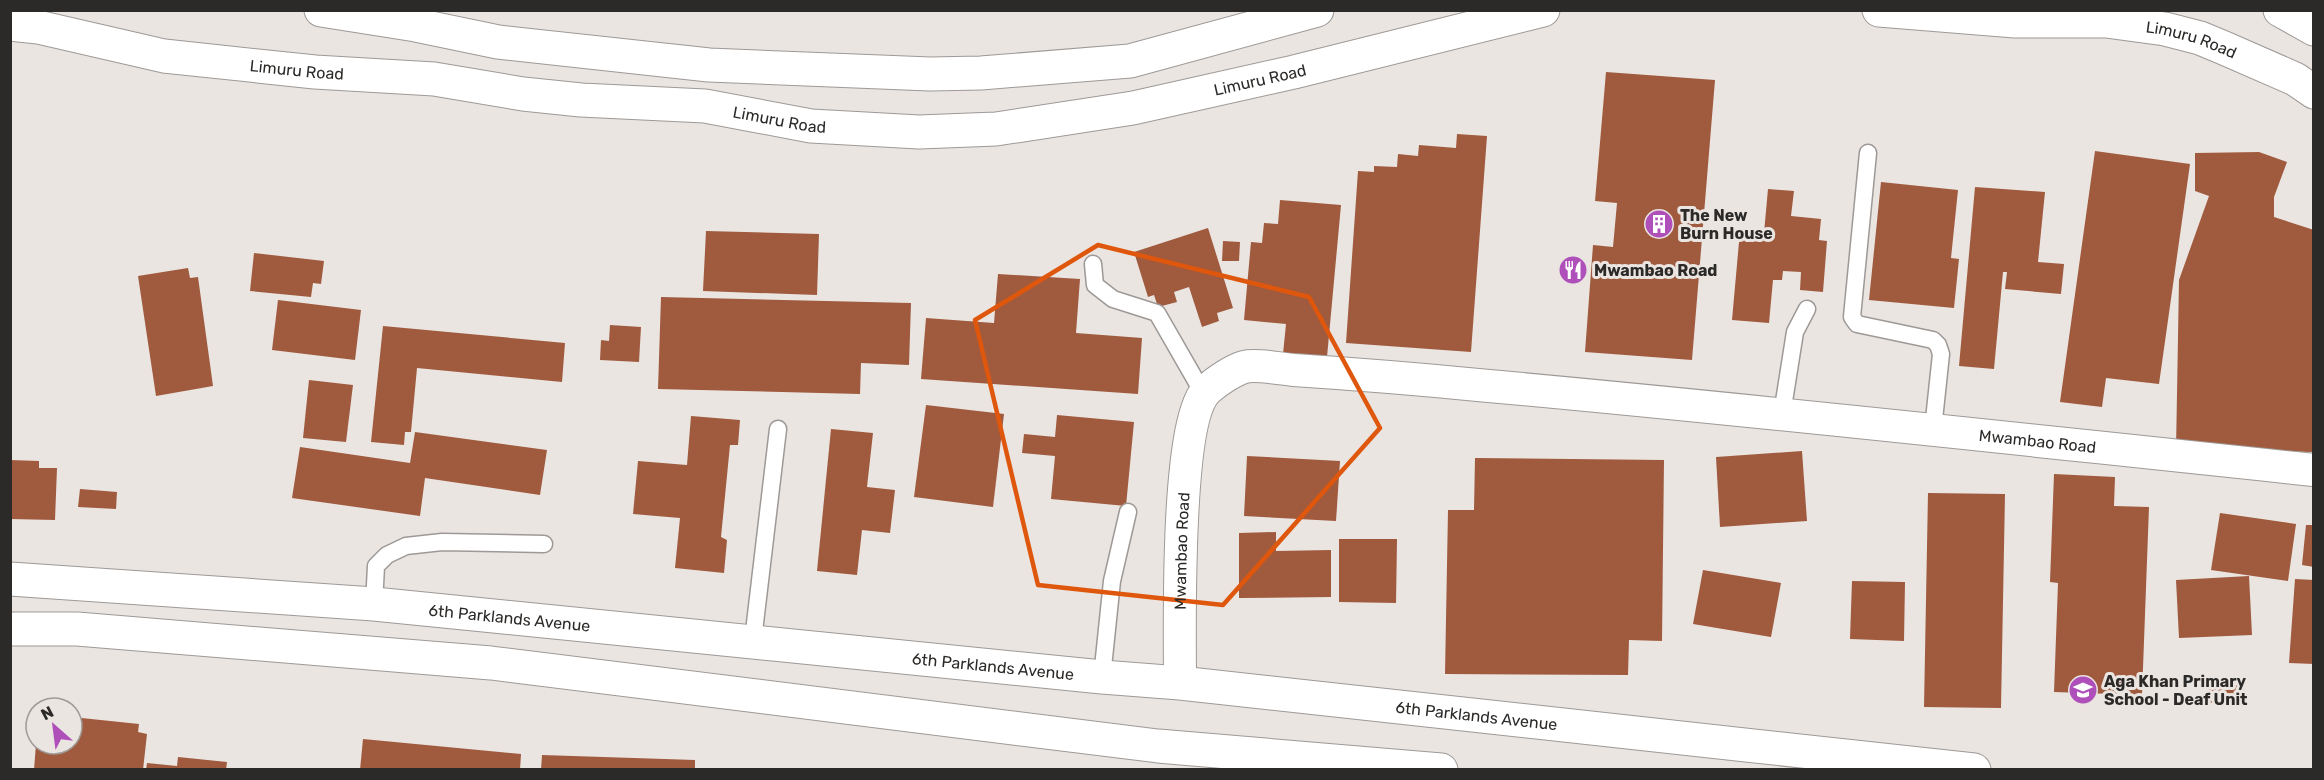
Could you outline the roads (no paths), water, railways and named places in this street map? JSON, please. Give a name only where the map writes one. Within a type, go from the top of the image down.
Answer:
[{"type":"street","points":[[321,10],[416,25],[498,42],[709,65],[833,72],[930,74],[992,72],[1130,61],[1317,10]]},
{"type":"street","name":"Limuru Road","points":[[10,24],[38,27],[164,56],[287,67],[315,72],[434,79],[523,94],[581,100],[705,105],[812,126],[919,132],[996,129],[1133,108],[1294,72],[1543,10]]},
{"type":"street","name":"Limuru Road","points":[[1879,10],[2015,21],[2106,21],[2165,29],[2200,38],[2224,48],[2295,79],[2313,92]]},
{"type":"street","points":[[2280,10],[2313,29]]},
{"type":"street","name":"Mwambao Road","points":[[1180,683],[1179,607],[1186,464],[1194,411],[1203,393],[1215,383],[1245,367],[1359,374],[1782,414],[2313,470]]},
{"type":"street","name":"6th Parklands Avenue","points":[[10,579],[374,604],[753,640],[1102,677],[1180,683],[1974,770]]},
{"type":"street","points":[[10,629],[76,629],[491,663],[1158,746],[1441,770]]},
{"type":"lane","points":[[1868,153],[1852,317],[1857,324],[1934,340],[1938,345],[1941,354],[1933,429]]},
{"type":"lane","points":[[1093,264],[1095,285],[1113,298],[1157,313],[1203,393]]},
{"type":"lane","points":[[1782,414],[1795,332],[1807,309]]},
{"type":"lane","points":[[753,640],[778,429]]},
{"type":"lane","points":[[1102,677],[1112,581],[1128,512]]},
{"type":"lane","points":[[374,604],[376,566],[387,555],[406,546],[442,542],[544,544]]},
{"type":"place","name":"The New Burn House","points":[[1659,224]]},
{"type":"place","name":"Mwambao Road","points":[[1573,270]]},
{"type":"place","name":"Aga Khan Primary School - Deaf Unit","points":[[2083,690]]}]
